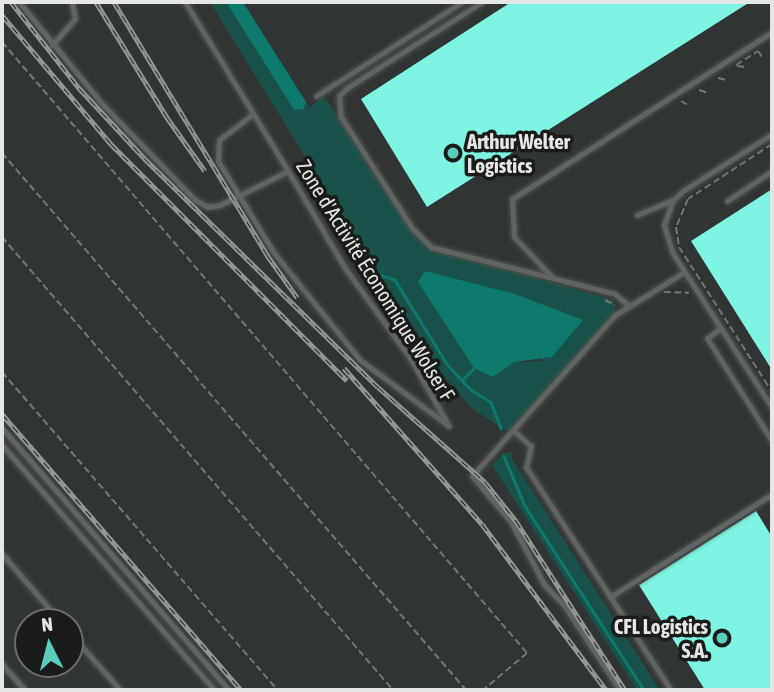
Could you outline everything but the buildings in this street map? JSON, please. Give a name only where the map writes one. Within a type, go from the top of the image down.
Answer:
[{"type":"lane","points":[[19,2],[52,45],[195,200],[208,207],[239,197],[288,171]]},
{"type":"lane","points":[[52,45],[75,19],[72,2]]},
{"type":"lane","name":"Zone d'Activité Économique Wolser F","points":[[185,2],[449,426],[360,360],[301,292],[239,197],[216,152],[219,140],[229,129],[253,114]]},
{"type":"lane","points":[[316,96],[462,2]]},
{"type":"lane","points":[[482,2],[347,88],[336,107],[412,228],[431,247],[615,294],[628,304]]},
{"type":"lane","points":[[553,279],[514,237],[512,199],[772,32]]},
{"type":"lane","points":[[637,215],[673,200],[772,134]]},
{"type":"lane","points":[[727,201],[772,171]]},
{"type":"lane","points":[[673,200],[664,225],[666,239],[684,272],[772,408]]},
{"type":"lane","points":[[620,690],[564,605],[544,584],[511,522],[472,476],[628,304],[684,272]]},
{"type":"lane","points":[[721,328],[707,338],[772,442]]},
{"type":"lane","points":[[2,428],[229,690]]},
{"type":"lane","points":[[512,432],[531,446],[526,467],[671,690]]},
{"type":"lane","points":[[2,445],[214,690]]},
{"type":"lane","points":[[610,597],[772,494]]},
{"type":"lane","points":[[2,554],[49,608]]},
{"type":"lane","points":[[84,649],[120,690]]},
{"type":"lane","points":[[2,664],[25,690]]},
{"type":"path","points":[[2,42],[527,653],[483,690]]},
{"type":"path","points":[[736,65],[745,67]]},
{"type":"path","points":[[717,77],[727,80]]},
{"type":"path","points":[[698,89],[708,93]]},
{"type":"path","points":[[680,100],[688,105]]},
{"type":"path","points":[[772,144],[696,192],[681,207],[676,237],[772,392]]},
{"type":"path","points":[[2,153],[466,690]]},
{"type":"path","points":[[2,237],[393,690]]},
{"type":"path","points":[[660,284],[668,295],[704,286]]},
{"type":"path","points":[[2,372],[277,690]]},
{"type":"shaded area","points":[[210,2],[226,2],[294,110],[306,107],[306,102],[310,107],[324,96],[410,230],[430,249],[614,300],[615,315],[511,433],[474,410],[433,364]],"holes":[[[418,282],[544,361],[514,362]]]},
{"type":"shaded area","points":[[226,2],[243,2],[306,102],[304,109],[294,110]]},
{"type":"shaded area","points":[[425,271],[515,294],[583,320],[552,357],[514,362],[493,377],[474,368],[418,282]]},
{"type":"shaded area","points":[[512,452],[512,459],[660,690],[637,690],[492,465],[503,453]]},
{"type":"waterway","points":[[375,273],[395,280],[447,364],[470,389],[491,402],[501,428]]},
{"type":"waterway","points":[[462,380],[474,368]]},
{"type":"waterway","points":[[504,456],[525,506],[644,690]]},
{"type":"railway","points":[[11,2],[79,88],[144,158],[378,387],[485,482],[516,521],[625,690]]},
{"type":"railway","points":[[96,2],[166,116],[205,171]]},
{"type":"railway","points":[[114,2],[267,255],[297,297]]},
{"type":"railway","points":[[2,15],[111,144],[347,381]]},
{"type":"railway","points":[[344,368],[482,524],[606,690]]},
{"type":"railway","points":[[2,414],[241,690]]},
{"type":"place","name":"Arthur Welter Logistics","points":[[453,153]]},
{"type":"place","name":"CFL Logistics S.A.","points":[[722,638]]}]
